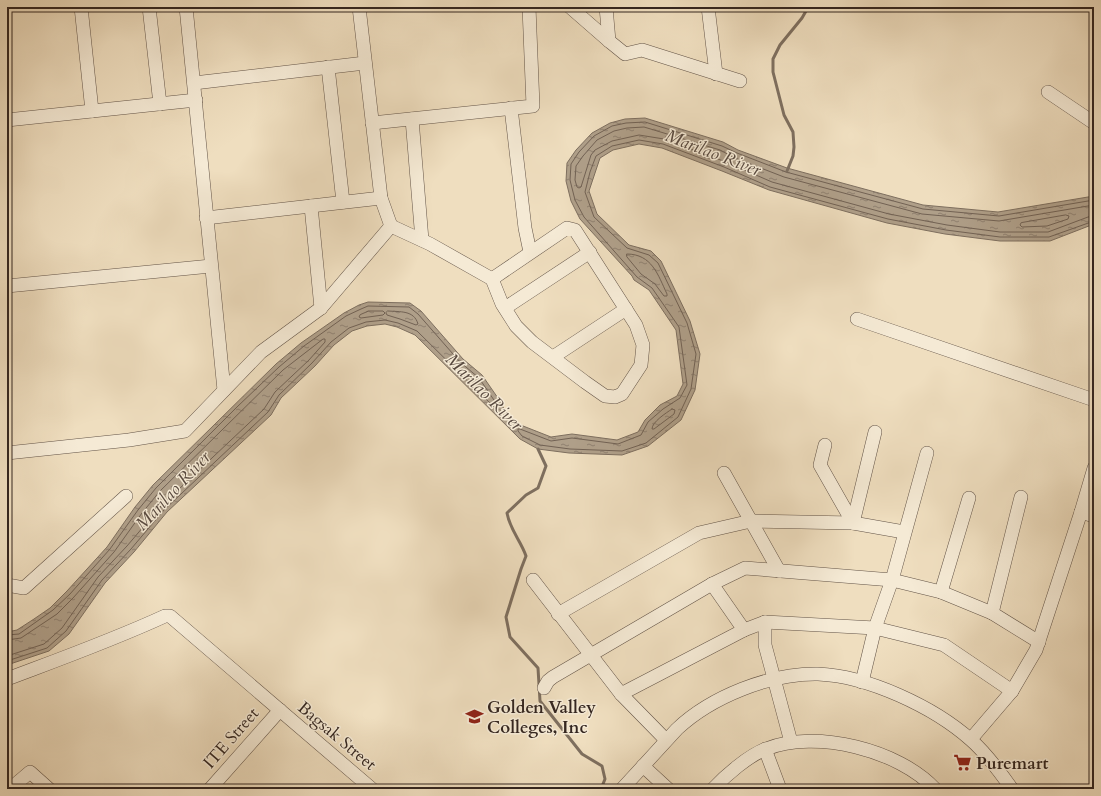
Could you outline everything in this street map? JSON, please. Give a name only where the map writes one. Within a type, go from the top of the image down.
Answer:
[{"type":"street","points":[[81,7],[92,111]]},
{"type":"street","points":[[149,7],[160,104]]},
{"type":"street","points":[[186,7],[224,390]]},
{"type":"street","points":[[359,7],[381,198],[391,226],[422,240],[492,279],[505,308],[516,326],[532,342],[605,396],[615,397],[622,394],[641,365],[643,345],[636,325],[575,230],[567,228],[492,279]]},
{"type":"street","points":[[372,124],[533,106],[529,7]]},
{"type":"street","points":[[570,7],[609,42],[625,54],[642,50],[740,81]]},
{"type":"street","points":[[606,7],[609,42]]},
{"type":"street","points":[[708,7],[716,74]]},
{"type":"street","points":[[194,83],[365,63]]},
{"type":"street","points":[[328,67],[343,202]]},
{"type":"street","points":[[1048,92],[1094,123]]},
{"type":"street","points":[[7,120],[196,100]]},
{"type":"street","points":[[511,108],[525,228],[530,252]]},
{"type":"street","points":[[412,119],[422,240]]},
{"type":"street","points":[[206,218],[381,198]]},
{"type":"street","points":[[310,206],[321,308]]},
{"type":"street","points":[[7,453],[129,440],[185,431],[261,352],[321,308],[391,226]]},
{"type":"street","points":[[505,308],[590,252]]},
{"type":"street","points":[[7,286],[211,266]]},
{"type":"street","points":[[553,357],[626,309]]},
{"type":"street","points":[[857,318],[1094,400]]},
{"type":"street","points":[[853,523],[875,432]]},
{"type":"street","points":[[825,445],[820,465],[853,523]]},
{"type":"street","points":[[862,682],[875,628],[892,580],[927,453]]},
{"type":"street","points":[[971,739],[1012,691],[1036,650],[1088,514],[1094,468]]},
{"type":"street","points":[[724,473],[780,571]]},
{"type":"street","points":[[7,585],[24,588],[126,496]]},
{"type":"street","points":[[992,613],[1021,497]]},
{"type":"street","points":[[941,592],[969,498]]},
{"type":"street","points":[[558,614],[699,534],[751,521],[853,523],[904,532]]},
{"type":"street","points":[[544,688],[553,677],[712,584],[745,568],[892,580],[941,592],[992,613],[1039,642]]},
{"type":"street","points":[[533,580],[621,694],[666,740]]},
{"type":"street","points":[[712,584],[744,630]]},
{"type":"street","name":"Bagsak Street","points":[[7,679],[118,637],[167,615],[175,619],[372,789]]},
{"type":"street","points":[[621,694],[744,630],[765,622],[875,628],[944,645],[1012,691]]},
{"type":"street","points":[[765,622],[765,645],[791,742]]},
{"type":"street","points":[[622,789],[685,721],[708,706],[734,693],[762,682],[792,676],[819,674],[862,682],[880,688],[912,702],[946,722],[971,739],[993,763],[1012,789]]},
{"type":"street","name":"ITE Street","points":[[210,789],[280,710]]},
{"type":"street","points":[[713,789],[736,768],[765,749],[791,742],[847,745],[868,750],[909,768],[928,781],[935,789]]},
{"type":"street","points":[[765,749],[780,789]]},
{"type":"street","points":[[643,766],[668,789]]},
{"type":"street","points":[[10,789],[30,772],[49,789]]},
{"type":"water","name":"Marilao River","points":[[645,118],[723,142],[738,150],[787,168],[923,205],[998,212],[1094,196],[1094,224],[1050,241],[1000,241],[945,234],[887,223],[769,190],[662,148],[639,144],[613,150],[600,158],[589,191],[597,214],[629,245],[651,251],[661,261],[690,321],[700,354],[695,390],[681,420],[648,446],[622,455],[569,453],[538,449],[520,439],[415,335],[397,327],[385,324],[367,326],[352,331],[334,345],[315,366],[281,398],[271,415],[167,512],[134,552],[105,583],[69,634],[49,651],[7,665],[7,632],[17,630],[50,608],[107,547],[135,507],[153,485],[276,364],[301,343],[344,313],[359,305],[368,302],[410,303],[421,311],[463,359],[482,375],[500,401],[506,413],[518,424],[551,437],[572,434],[617,440],[638,432],[645,420],[660,405],[677,396],[683,384],[676,330],[649,290],[634,280],[580,219],[571,201],[566,181],[567,163],[576,150],[592,133],[610,123],[625,119]]},
{"type":"waterway","points":[[787,171],[793,156],[793,132],[784,115],[773,72],[773,59],[780,45],[802,18],[807,7]]},
{"type":"waterway","points":[[538,449],[546,466],[538,488],[526,495],[507,513],[508,519],[526,556],[506,617],[510,637],[538,668],[540,701],[582,754],[602,766],[605,779],[601,789]]},
{"type":"place","name":"Golden Valley Colleges, Inc","points":[[474,717]]},
{"type":"place","name":"Puremart","points":[[963,763]]}]
